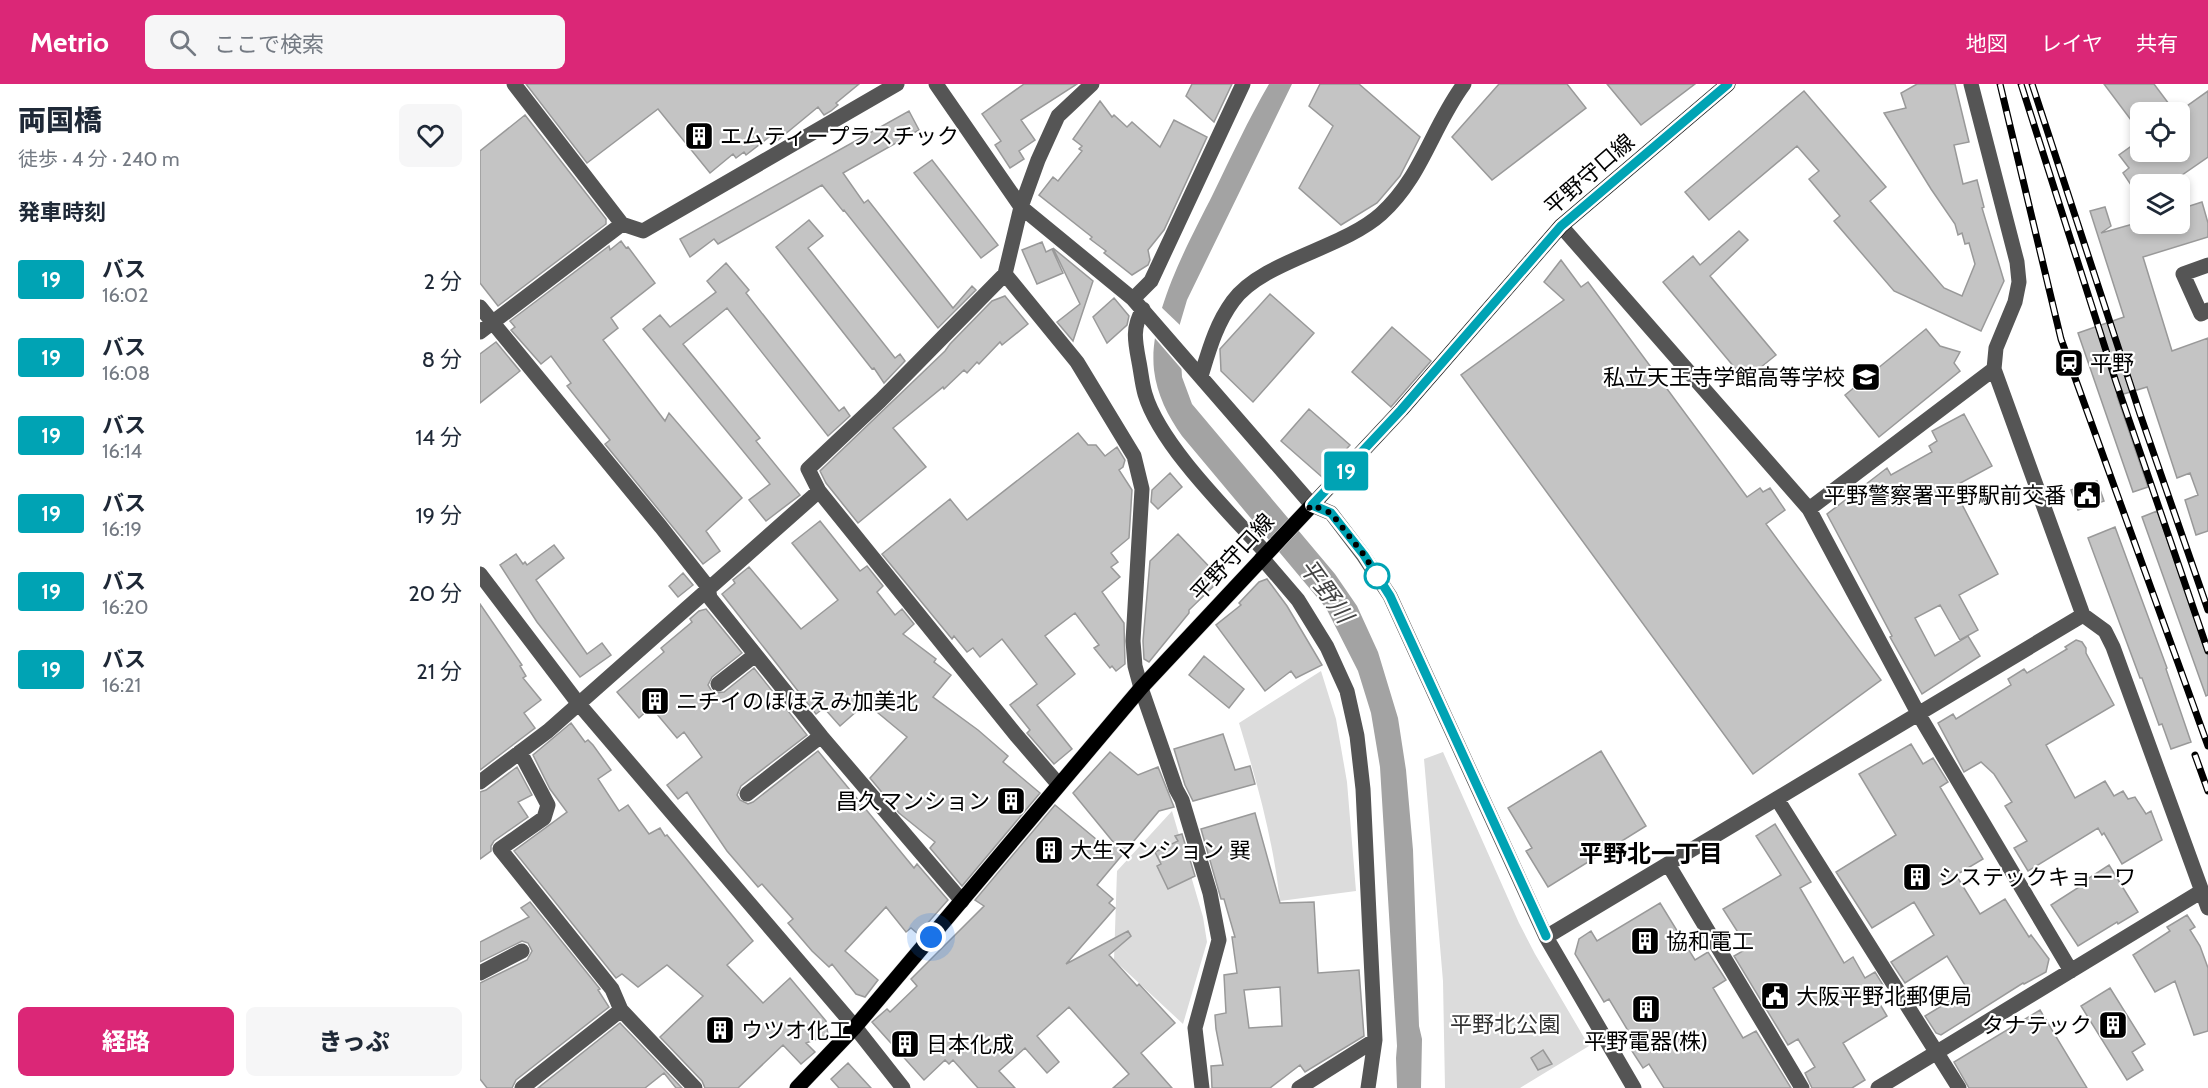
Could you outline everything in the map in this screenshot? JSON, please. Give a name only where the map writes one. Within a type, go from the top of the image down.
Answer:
[{"type":"main road","name":"平野守口線","points":[[797,1088],[855,1027],[1141,688],[1409,402],[1561,226],[1728,84]]},
{"type":"street","points":[[514,84],[622,224],[643,231],[897,84]]},
{"type":"street","points":[[936,84],[1021,207],[1141,307],[1312,505],[1331,513],[1364,555],[1390,596],[1546,936],[1634,1088]]},
{"type":"street","points":[[1059,785],[819,491],[808,469],[880,401],[1005,274],[1021,207],[1038,160],[1058,117],[1092,84]]},
{"type":"street","points":[[1243,84],[1232,103],[1194,191],[1151,281],[1136,321],[1136,344],[1144,393],[1159,426],[1199,478],[1266,553],[1327,647],[1347,691],[1357,736],[1363,789],[1375,1040],[1368,1088]]},
{"type":"street","points":[[1204,380],[1206,360],[1217,327],[1234,299],[1259,277],[1361,230],[1402,194],[1419,167],[1450,102],[1464,84]]},
{"type":"street","points":[[1971,84],[2017,262],[2019,282],[2015,302],[1996,348],[1994,369],[2083,615],[2105,631],[2113,647],[2208,908]]},
{"type":"street","points":[[486,327],[622,224]]},
{"type":"street","points":[[1561,226],[1809,509],[1918,715],[2071,971]]},
{"type":"street","points":[[2208,265],[2183,274],[2201,314],[2208,310]]},
{"type":"street","points":[[1005,274],[1077,362],[1134,456],[1142,489],[1133,641],[1135,666],[1176,789],[1182,800],[1210,893],[1219,940],[1195,1029],[1202,1088]]},
{"type":"street","points":[[480,308],[486,327],[661,527],[708,587],[710,598],[755,655],[962,902]]},
{"type":"street","points":[[1809,509],[1994,369]]},
{"type":"street","points":[[480,782],[548,731],[819,491]]},
{"type":"street","points":[[480,574],[578,703],[855,1027],[903,1088]]},
{"type":"street","points":[[1546,936],[2083,615]]},
{"type":"street","points":[[718,684],[755,655]]},
{"type":"street","points":[[747,794],[821,736]]},
{"type":"street","points":[[519,752],[548,805],[544,818],[500,849],[612,989],[621,1010],[695,1088]]},
{"type":"street","points":[[1777,799],[1959,1088]]},
{"type":"street","points":[[1668,864],[1802,1088]]},
{"type":"street","points":[[1878,1088],[2202,891]]},
{"type":"street","points":[[480,973],[522,951]]},
{"type":"street","points":[[522,1088],[621,1010]]},
{"type":"street","points":[[1299,1088],[1375,1040]]},
{"type":"green space","points":[[1321,671],[1336,719],[1347,782],[1356,891],[1280,901],[1264,811],[1239,723]]},
{"type":"green space","name":"平野北公園","points":[[1443,752],[1519,923],[1589,1046],[1520,1088],[1445,1088],[1443,981],[1424,759]]},
{"type":"green space","points":[[1172,811],[1203,917],[1207,942],[1183,1024],[1114,960],[1117,871]]},
{"type":"water","name":"平野川","points":[[1269,84],[1292,84],[1187,300],[1179,327],[1182,377],[1192,404],[1335,574],[1357,606],[1378,652],[1398,718],[1406,770],[1413,850],[1419,1026],[1422,1039],[1421,1088],[1397,1088],[1397,1046],[1380,767],[1371,713],[1358,671],[1326,608],[1182,436],[1164,405],[1154,370],[1157,326],[1172,279]]},
{"type":"pier","points":[[1160,306],[1182,327],[1185,373],[1153,336]]},
{"type":"building","points":[[526,84],[859,84],[836,103],[838,105],[831,111],[824,115],[818,107],[778,140],[773,134],[746,155],[744,152],[736,158],[733,154],[710,173],[658,109],[587,163]]},
{"type":"building","points":[[1024,84],[1077,84],[1021,120],[1035,140],[1019,151],[1024,159],[1010,168],[995,145],[1001,141],[982,114]]},
{"type":"building","points":[[1192,84],[1232,84],[1214,122],[1186,96]]},
{"type":"building","points":[[1320,84],[1359,84],[1420,137],[1400,176],[1377,203],[1341,225],[1299,188],[1333,126],[1309,106]]},
{"type":"building","points":[[1499,84],[1567,84],[1586,108],[1492,180],[1452,137]]},
{"type":"building","points":[[1607,84],[1695,84],[1641,125]]},
{"type":"building","points":[[1917,84],[1955,84],[1969,142],[1954,145],[1963,184],[1977,180],[1984,207],[1982,208],[2004,281],[1981,331],[1894,291],[1834,221],[1840,216],[1809,179],[1819,171],[1797,146],[1709,220],[1685,192],[1804,91],[1886,187],[1870,201],[1944,288],[1962,296],[1975,264],[1969,243],[1965,244],[1962,233],[1958,235],[1955,224],[1884,113],[1906,108],[1901,93]]},
{"type":"building","points":[[2104,84],[2154,84],[2168,102],[2130,102],[2130,119]]},
{"type":"building","points":[[2208,91],[2208,157],[2183,174],[2130,174],[2130,184],[2123,173],[2129,168],[2119,155],[2130,147],[2130,162],[2190,162],[2190,104]]},
{"type":"building","points":[[1100,101],[1112,117],[1114,115],[1127,127],[1132,122],[1160,147],[1174,120],[1207,137],[1164,230],[1148,250],[1150,260],[1148,265],[1132,275],[1104,253],[1106,251],[1090,239],[1092,237],[1039,195],[1053,177],[1058,181],[1082,151],[1079,149],[1082,146],[1073,139]]},
{"type":"building","points":[[909,111],[919,130],[843,173],[864,203],[868,200],[953,308],[972,286],[976,290],[938,328],[822,185],[718,244],[714,239],[690,257],[680,239]]},
{"type":"building","points":[[525,115],[606,219],[606,224],[498,306],[480,283],[480,151]]},
{"type":"building","points":[[932,160],[998,245],[981,258],[914,173]]},
{"type":"building","points":[[2202,202],[2208,223],[2208,237],[2143,257],[2172,351],[2208,338],[2208,531],[2196,535],[2185,500],[2198,495],[2190,473],[2177,478],[2147,387],[2117,396],[2148,487],[2133,492],[2078,333],[2124,317],[2090,211],[2105,207],[2111,226],[2101,233],[2130,225],[2130,234],[2190,234],[2190,206]]},
{"type":"building","points":[[809,220],[823,236],[808,248],[895,358],[900,354],[905,361],[884,383],[776,247]]},
{"type":"building","points":[[1739,231],[1748,240],[1710,276],[1776,355],[1745,380],[1663,282],[1693,256],[1700,265]]},
{"type":"building","points":[[621,241],[655,283],[611,318],[618,328],[603,340],[665,421],[669,413],[742,498],[706,531],[720,551],[703,564],[605,444],[610,440],[567,386],[571,383],[551,356],[541,364],[511,330],[515,327],[510,321],[609,246],[610,250]]},
{"type":"building","points":[[1042,242],[1046,252],[1052,249],[1063,273],[1037,284],[1022,250]]},
{"type":"building","points":[[1053,248],[1093,281],[1073,341],[1057,322],[1080,304]]},
{"type":"building","points":[[1561,260],[1581,287],[1588,282],[1747,497],[1760,488],[1763,492],[1770,488],[1785,510],[1766,524],[1881,680],[1753,774],[1461,375],[1564,300],[1544,282]]},
{"type":"building","points":[[726,263],[749,290],[746,293],[839,411],[844,407],[850,416],[828,436],[727,308],[683,344],[760,438],[756,441],[800,495],[766,521],[749,500],[770,484],[643,329],[660,315],[670,327],[716,292],[707,281]]},
{"type":"building","points":[[1270,294],[1314,333],[1253,402],[1221,371],[1220,349]]},
{"type":"building","points":[[1005,296],[1028,324],[1002,345],[1000,342],[979,364],[977,362],[967,373],[964,370],[944,389],[943,387],[893,428],[926,467],[858,523],[826,483],[820,471],[945,351],[992,301]]},
{"type":"building","points":[[1114,298],[1129,316],[1127,325],[1107,343],[1093,317]]},
{"type":"building","points":[[1392,327],[1431,361],[1391,407],[1352,372]]},
{"type":"building","points":[[1926,329],[1940,346],[1960,352],[1954,363],[1960,371],[1879,437],[1845,395]]},
{"type":"building","points":[[496,342],[520,371],[480,403],[480,354]]},
{"type":"building","points":[[1309,409],[1350,445],[1322,477],[1281,441]]},
{"type":"building","points":[[1964,414],[1992,466],[1953,487],[1998,574],[1959,595],[1978,630],[1960,640],[1940,605],[1915,618],[1935,656],[1968,636],[1980,656],[1922,694],[1827,514],[1887,468],[1891,475],[1932,452],[1929,446],[1937,441],[1932,431]]},
{"type":"building","points":[[1078,433],[1088,445],[1096,445],[1105,456],[1117,447],[1125,460],[1123,467],[1119,470],[1132,490],[1129,538],[1111,553],[1118,562],[1111,567],[1120,577],[1102,592],[1124,623],[1125,664],[1116,671],[1112,666],[1110,668],[1094,648],[1099,645],[1075,613],[1045,636],[1075,674],[1037,705],[1072,749],[1054,764],[1027,733],[1030,730],[1010,705],[1037,684],[1002,639],[980,657],[973,648],[967,652],[954,636],[952,639],[882,554],[950,499],[967,520]]},
{"type":"building","points":[[1170,473],[1182,487],[1158,509],[1151,502],[1152,490]]},
{"type":"building","name":"平野警察署平野駅前交番","points":[[2097,481],[2104,501],[2078,510],[2071,490]]},
{"type":"building","points":[[2157,511],[2208,654],[2208,695],[2206,696],[2142,517]]},
{"type":"building","points":[[820,521],[860,571],[867,566],[883,586],[877,592],[895,615],[902,609],[914,624],[903,634],[936,659],[934,662],[951,675],[933,697],[978,730],[1008,756],[1003,762],[1040,793],[962,886],[930,848],[935,842],[899,813],[870,778],[907,737],[866,703],[840,726],[824,708],[816,714],[722,594],[735,583],[733,580],[749,567],[801,629],[838,600],[792,543]]},
{"type":"building","points":[[2115,527],[2167,668],[2191,742],[2171,749],[2162,724],[2159,725],[2142,678],[2140,678],[2088,538]]},
{"type":"building","points":[[1178,534],[1221,579],[1189,610],[1189,613],[1149,662],[1144,659],[1143,641],[1150,561]]},
{"type":"building","points":[[554,545],[564,558],[536,580],[587,654],[602,643],[611,655],[580,677],[537,622],[500,565],[516,554],[523,564],[525,562],[527,565]]},
{"type":"building","points":[[683,573],[693,585],[678,597],[669,586]]},
{"type":"building","points":[[1267,579],[1287,606],[1322,665],[1296,678],[1291,671],[1265,691],[1216,625],[1241,605],[1239,603],[1259,582]]},
{"type":"building","points":[[480,604],[522,665],[520,666],[526,676],[523,678],[541,700],[524,713],[535,728],[480,770]]},
{"type":"building","points":[[706,609],[742,653],[712,677],[708,685],[711,690],[715,693],[724,692],[754,668],[807,735],[741,786],[737,795],[740,800],[748,804],[753,802],[818,751],[914,868],[917,864],[948,900],[918,934],[911,928],[906,932],[886,907],[845,951],[878,980],[865,997],[856,994],[832,964],[829,967],[812,951],[788,923],[793,919],[762,884],[758,887],[727,851],[687,792],[678,799],[667,785],[702,757],[684,732],[677,738],[651,707],[639,718],[617,692],[664,652],[661,648],[692,622],[690,619],[699,611]]},
{"type":"building","points":[[2076,640],[2082,642],[2086,648],[2086,653],[2114,705],[2046,745],[2075,798],[2105,781],[2114,796],[2123,791],[2128,799],[2135,797],[2146,814],[2151,811],[2162,840],[2122,864],[2104,833],[2102,835],[2098,828],[2028,871],[2014,848],[2027,841],[2005,806],[2012,802],[1994,774],[1981,762],[1964,772],[1938,723],[1953,714],[1956,719],[2011,685],[2008,679],[2024,669],[2027,673],[2067,649],[2065,647]]},
{"type":"building","points":[[1204,656],[1244,689],[1229,708],[1189,675]]},
{"type":"building","points":[[571,723],[585,742],[588,740],[593,745],[611,770],[598,779],[619,811],[628,805],[649,834],[660,828],[753,941],[727,965],[763,1003],[790,978],[826,1021],[828,1035],[806,1043],[815,1052],[801,1064],[783,1045],[738,1088],[705,1088],[702,1081],[660,1037],[703,996],[667,965],[638,987],[622,974],[616,978],[514,851],[567,812],[550,789],[533,755]]},
{"type":"building","points":[[1223,734],[1235,770],[1250,766],[1255,784],[1193,801],[1185,785],[1174,749]]},
{"type":"building","points":[[1911,744],[1923,764],[1933,758],[1948,782],[1940,787],[1983,859],[1956,875],[1980,914],[2005,899],[2029,937],[2031,935],[2049,959],[2046,972],[2023,983],[1941,1035],[1936,1033],[1925,1016],[1968,990],[1947,956],[1905,983],[1891,962],[1934,935],[1914,902],[1872,928],[1836,872],[1896,835],[1859,774]]},
{"type":"building","points":[[1601,751],[1646,826],[1548,887],[1526,851],[1532,848],[1508,808]]},
{"type":"building","points":[[1110,752],[1138,775],[1158,767],[1174,807],[1159,811],[1097,885],[1113,899],[1109,903],[1115,908],[1066,964],[1128,931],[1131,936],[1109,955],[1175,1023],[1141,1053],[1172,1088],[1113,1088],[1129,1074],[1069,1007],[1037,1036],[1059,1062],[1047,1073],[1025,1048],[999,1071],[1015,1088],[978,1088],[953,1060],[949,1064],[945,1060],[924,1080],[872,1022],[887,1009],[890,1012],[917,986],[911,979],[984,906],[975,900],[1055,805],[1108,849],[1114,843],[1073,793]]},
{"type":"building","points":[[517,767],[532,795],[518,802],[528,817],[494,841],[491,851],[480,859],[480,792]]},
{"type":"building","points":[[1255,813],[1280,903],[1314,902],[1318,973],[1359,970],[1364,1036],[1305,1072],[1300,1065],[1270,1088],[1212,1088],[1211,1066],[1223,1065],[1215,1015],[1226,1013],[1224,975],[1237,973],[1232,937],[1235,937],[1224,899],[1221,899],[1201,829]],"holes":[[[1280,987],[1282,1026],[1249,1028],[1244,990]]]},
{"type":"building","points":[[1775,824],[1811,882],[1800,888],[1844,963],[1853,957],[1865,978],[1875,972],[1883,985],[1872,991],[1887,1016],[1843,1043],[1865,1080],[1852,1088],[1812,1088],[1805,1073],[1815,1067],[1798,1039],[1788,1045],[1734,956],[1748,948],[1723,909],[1781,875],[1756,836]]},
{"type":"building","points":[[1182,834],[1195,876],[1168,889],[1157,866],[1161,864],[1155,852],[1178,841],[1175,836]]},
{"type":"building","points":[[2109,865],[2138,912],[2078,946],[2051,905]]},
{"type":"building","points":[[530,902],[600,989],[598,990],[609,1007],[516,1080],[512,1088],[487,1088],[480,1079],[480,983],[527,960],[532,951],[528,943],[522,941],[480,962],[480,942],[529,917],[521,908]]},
{"type":"building","points":[[1660,903],[1695,960],[1708,952],[1726,980],[1713,988],[1743,1038],[1756,1031],[1791,1088],[1664,1088],[1649,1064],[1643,1068],[1630,1048],[1636,1044],[1609,999],[1604,1002],[1575,954],[1579,939],[1591,931],[1597,941]]},
{"type":"building","points":[[2187,915],[2195,927],[2190,930],[2200,946],[2208,968],[2208,1031],[2194,1035],[2175,981],[2155,992],[2133,955],[2170,931],[2167,927]]},
{"type":"building","name":"タナテック","points":[[2110,988],[2145,1044],[2132,1052],[2143,1070],[2127,1080],[2081,1006]]},
{"type":"building","points":[[2040,1010],[2087,1088],[1969,1088],[1954,1062]]},
{"type":"building","points":[[620,1023],[682,1088],[676,1088],[664,1073],[645,1088],[538,1088]]},
{"type":"building","points":[[1543,1050],[1552,1064],[1538,1070],[1531,1058]]},
{"type":"building","points":[[848,1063],[871,1088],[839,1088],[831,1079]]},
{"type":"railway","points":[[2000,84],[2061,339],[2208,746]]},
{"type":"railway","points":[[2021,84],[2116,382],[2208,651]]},
{"type":"railway","points":[[2032,84],[2140,414],[2208,610]]},
{"type":"railway","points":[[2195,755],[2208,791]]},
{"type":"bus line","name":"19","points":[[1546,936],[1390,596],[1364,555],[1331,513],[1312,505],[1401,410],[1514,283],[1561,226],[1728,84]]},
{"type":"place","name":"エムティープラスチック","points":[[699,136]]},
{"type":"place","name":"平野","points":[[2069,363]]},
{"type":"place","name":"私立天王寺学館高等学校","points":[[1866,377]]},
{"type":"place","name":"平野警察署平野駅前交番","points":[[2087,495]]},
{"type":"place","name":"ニチイのほほえみ加美北","points":[[655,701]]},
{"type":"place","name":"昌久マンション","points":[[1011,801]]},
{"type":"place","name":"大生マンション 巽","points":[[1049,850]]},
{"type":"place","name":"システックキョーワ","points":[[1917,877]]},
{"type":"place","name":"協和電工","points":[[1645,941]]},
{"type":"place","name":"大阪平野北郵便局","points":[[1775,996]]},
{"type":"place","name":"平野電器(株)","points":[[1646,1009]]},
{"type":"place","name":"タナテック","points":[[2113,1025]]},
{"type":"place","name":"ウツオ化工","points":[[720,1030]]},
{"type":"place","name":"日本化成","points":[[905,1044]]},
{"type":"district","name":"平野北一丁目","points":[[1651,854]]},
{"type":"route","points":[[931,937],[1141,688],[1312,505],[1331,513],[1364,555],[1381,582],[1377,576]]}]
